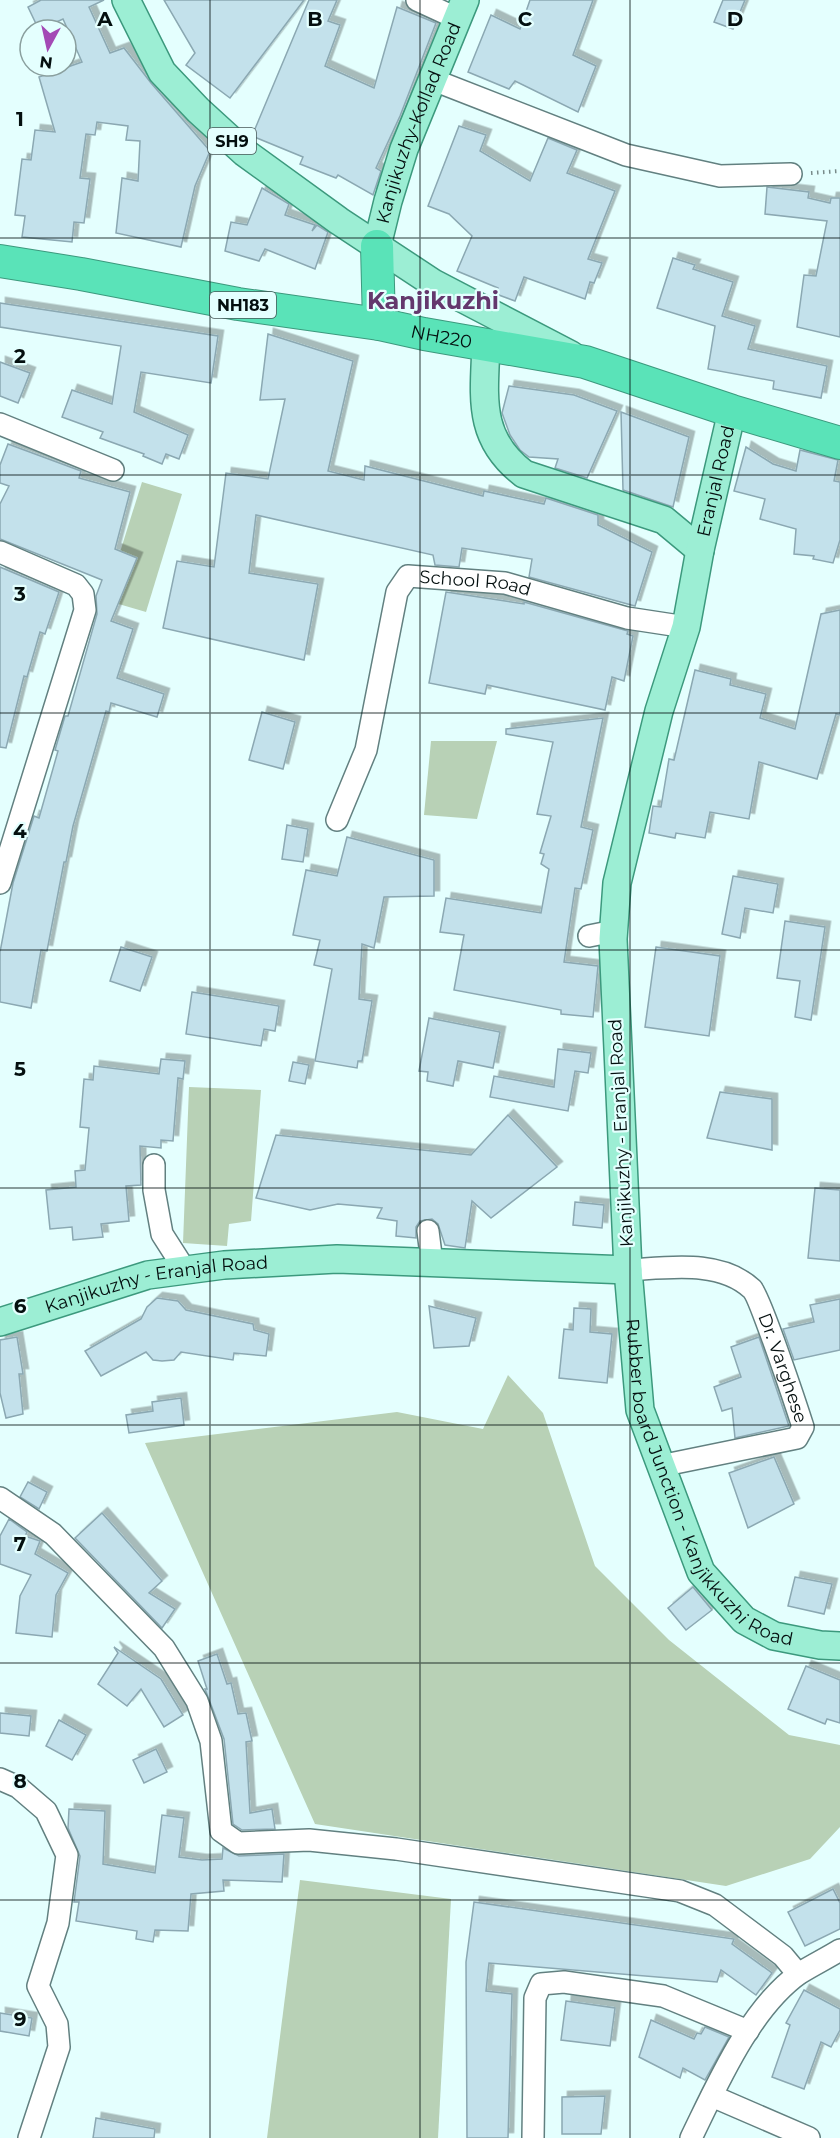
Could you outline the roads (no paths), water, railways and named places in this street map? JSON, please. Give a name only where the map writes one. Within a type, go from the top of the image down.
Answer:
[{"type":"highway","points":[[377,246],[379,324]]},
{"type":"highway","name":"NH220","points":[[0,261],[238,304],[379,324],[585,362],[732,411],[840,443]]},
{"type":"main road","name":"SH9","points":[[126,0],[162,72],[198,110],[244,152],[377,246]]},
{"type":"main road","name":"Kanjikuzhy-Kollad Road","points":[[377,246],[391,190],[430,79],[460,9]]},
{"type":"main road","points":[[377,246],[433,284],[585,362]]},
{"type":"main road","points":[[486,345],[484,398],[486,420],[494,442],[506,460],[524,474],[664,520],[700,550]]},
{"type":"main road","name":"Eranjal Road","points":[[700,550],[732,411]]},
{"type":"main road","name":"Kanjikuzhy - Eranjal Road","points":[[0,1322],[147,1275],[185,1270],[337,1259],[628,1270],[601,937],[617,883],[659,711],[686,627],[700,550]]},
{"type":"main road","name":"Rubber board Junction - Kanjikkuzhi Road","points":[[628,1270],[640,1410],[701,1572],[744,1620],[774,1636],[820,1645],[840,1646]]},
{"type":"street","points":[[417,0],[460,9]]},
{"type":"street","points":[[430,79],[626,155],[720,176],[791,174]]},
{"type":"street","points":[[0,424],[113,470]]},
{"type":"street","points":[[0,552],[76,585],[83,594],[85,610],[0,883]]},
{"type":"street","name":"School Road","points":[[337,820],[366,750],[397,592],[408,576],[505,584],[627,618],[686,627]]},
{"type":"street","points":[[154,1165],[154,1190],[162,1234],[185,1270]]},
{"type":"street","points":[[428,1231],[432,1263]]},
{"type":"street","name":"Dr. Varghese","points":[[628,1270],[690,1266],[732,1276],[753,1290],[803,1427],[797,1438],[660,1466]]},
{"type":"street","points":[[0,1498],[53,1534],[164,1648],[197,1701],[211,1741],[221,1831],[238,1843],[309,1840],[352,1844],[680,1891],[715,1905],[783,1956],[798,1974]]},
{"type":"street","points":[[0,1779],[18,1787],[46,1811],[67,1855],[58,1923],[38,1986],[57,2024],[59,2047],[29,2138]]},
{"type":"street","points":[[691,2138],[748,2031],[769,2004],[798,1974],[840,1950]]},
{"type":"street","points":[[533,2138],[535,1998],[541,1984],[564,1982],[663,1996],[748,2031]]},
{"type":"street","points":[[712,2096],[809,2138]]},
{"type":"district","name":"Kanjikuzhi","points":[[433,300]]}]
